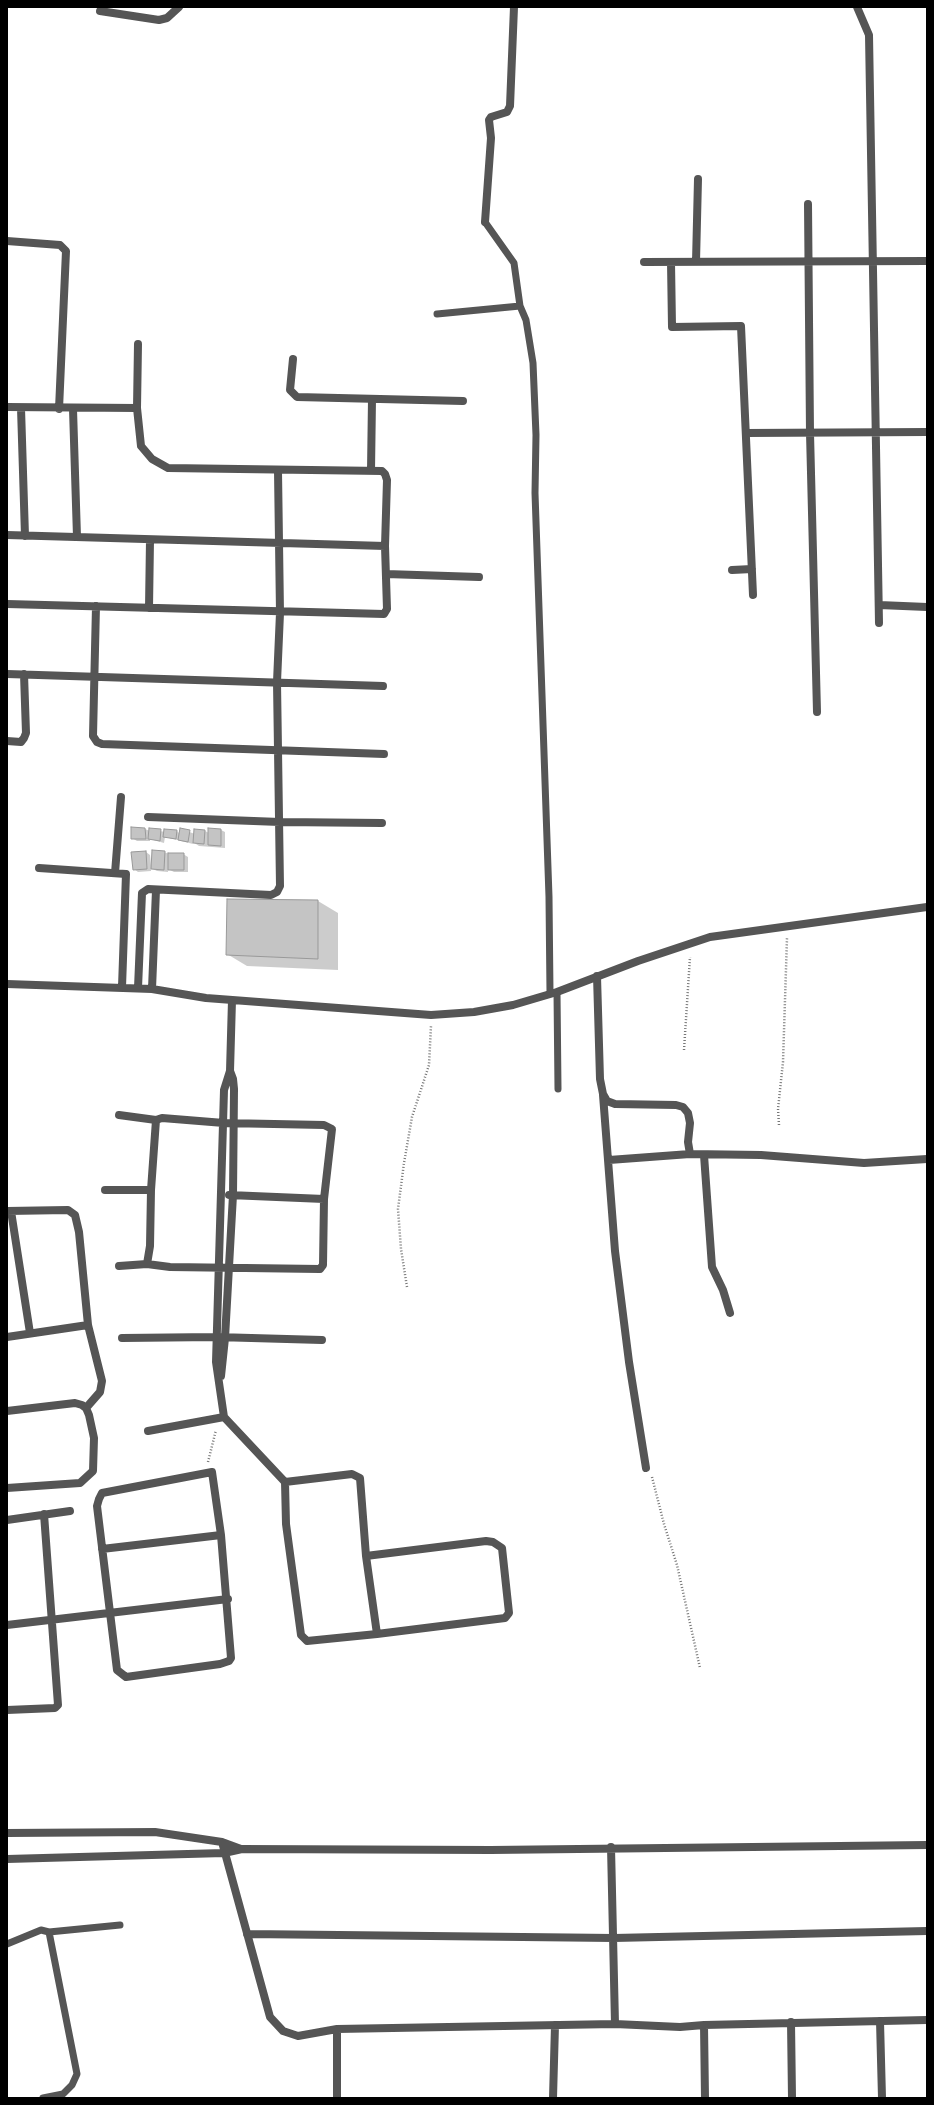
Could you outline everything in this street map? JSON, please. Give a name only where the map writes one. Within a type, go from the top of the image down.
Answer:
[{"type":"street","points":[[100,11],[159,20],[167,18],[179,7]]},
{"type":"street","points":[[485,222],[492,138],[489,120],[507,112],[510,106],[514,7]]},
{"type":"street","points":[[857,7],[870,35],[879,623]]},
{"type":"street","points":[[696,262],[698,179]]},
{"type":"street","points":[[808,204],[810,261],[810,432],[817,712]]},
{"type":"street","points":[[7,241],[60,245],[66,250],[59,408]]},
{"type":"street","points":[[644,262],[927,261]]},
{"type":"street","points":[[671,262],[672,327],[742,326],[753,595]]},
{"type":"street","points":[[7,604],[280,613],[384,614],[386,609],[385,546],[387,480],[385,474],[382,471],[278,471],[168,468],[152,459],[141,446],[138,408],[138,344]]},
{"type":"street","points":[[293,359],[290,390],[297,397],[463,401]]},
{"type":"street","points":[[371,471],[372,399]]},
{"type":"street","points":[[7,407],[73,409],[138,408]]},
{"type":"street","points":[[21,408],[25,536]]},
{"type":"street","points":[[73,409],[77,537]]},
{"type":"street","points":[[746,433],[927,432]]},
{"type":"street","points":[[138,988],[142,894],[148,889],[274,894],[280,886],[277,682],[280,613],[278,471]]},
{"type":"street","points":[[7,535],[385,546]]},
{"type":"street","points":[[149,608],[150,540]]},
{"type":"street","points":[[732,570],[752,569]]},
{"type":"street","points":[[386,574],[479,577]]},
{"type":"street","points":[[878,604],[927,607]]},
{"type":"street","points":[[96,606],[93,736],[97,742],[102,744],[384,754]]},
{"type":"street","points":[[7,674],[383,686]]},
{"type":"street","points":[[7,741],[21,742],[26,733],[24,674]]},
{"type":"street","points":[[115,873],[121,797]]},
{"type":"street","points":[[148,817],[280,822],[382,823]]},
{"type":"street","points":[[39,868],[126,874],[122,987]]},
{"type":"street","points":[[152,988],[156,890]]},
{"type":"street","points":[[7,984],[152,988],[206,998],[431,1015],[474,1012],[513,1005],[554,992],[691,942],[710,937],[927,907]]},
{"type":"street","points":[[597,976],[600,1079],[603,1094],[609,1160],[616,1259],[629,1362],[646,1468]]},
{"type":"street","points":[[232,1000],[230,1071],[224,1090],[222,1195],[216,1337],[216,1362],[220,1384],[222,1417],[285,1482],[286,1524],[302,1637],[307,1641],[377,1634],[507,1617],[509,1611],[502,1548],[493,1542],[486,1541],[366,1556]]},
{"type":"street","points":[[220,1384],[225,1338],[233,1195],[233,1079],[230,1071]]},
{"type":"street","points":[[603,1094],[607,1101],[615,1104],[676,1104],[683,1107],[688,1113],[689,1118],[688,1142],[690,1154]]},
{"type":"street","points":[[118,1266],[147,1264],[218,1267],[322,1267],[325,1241],[324,1199],[332,1136],[332,1129],[328,1126],[233,1123],[162,1118],[156,1120],[119,1115]]},
{"type":"street","points":[[147,1264],[150,1246],[151,1190],[156,1120]]},
{"type":"street","points":[[609,1160],[690,1154],[761,1155],[864,1163],[927,1159]]},
{"type":"street","points":[[704,1155],[712,1267],[723,1290],[730,1313]]},
{"type":"street","points":[[105,1190],[151,1190]]},
{"type":"street","points":[[222,1195],[324,1199]]},
{"type":"street","points":[[30,1333],[9,1211],[68,1210],[75,1215],[79,1232],[88,1325],[102,1381],[100,1392],[86,1408]]},
{"type":"street","points":[[7,1337],[88,1325]]},
{"type":"street","points":[[122,1338],[216,1337],[322,1340]]},
{"type":"street","points":[[7,1411],[75,1403],[86,1408]]},
{"type":"street","points":[[7,1488],[80,1483],[93,1471],[94,1438],[86,1408]]},
{"type":"street","points":[[148,1431],[222,1417]]},
{"type":"street","points":[[212,1472],[221,1535],[228,1599],[231,1658],[229,1661],[126,1677],[117,1670],[109,1612],[98,1506],[102,1493],[212,1472]]},
{"type":"street","points":[[285,1482],[352,1474],[360,1478],[366,1556],[377,1634]]},
{"type":"street","points":[[7,1520],[70,1511]]},
{"type":"street","points":[[7,1710],[55,1708],[58,1705],[44,1514]]},
{"type":"street","points":[[102,1549],[221,1535]]},
{"type":"street","points":[[7,1625],[228,1599]]},
{"type":"street","points":[[7,1833],[155,1832],[222,1842],[242,1849]]},
{"type":"street","points":[[222,1842],[270,2017],[283,2031],[298,2036],[337,2029],[615,2024],[667,2027],[791,2022],[927,2020]]},
{"type":"street","points":[[7,1859],[224,1853],[242,1849],[491,1850],[611,1847],[927,1845]]},
{"type":"street","points":[[611,1847],[615,2024]]},
{"type":"street","points":[[247,1934],[614,1938],[927,1931]]},
{"type":"street","points":[[880,2021],[882,2098]]},
{"type":"street","points":[[791,2022],[792,2098]]},
{"type":"street","points":[[553,2098],[555,2025]]},
{"type":"street","points":[[704,2025],[705,2098]]},
{"type":"street","points":[[337,2029],[337,2098]]},
{"type":"lane","points":[[485,222],[514,263],[520,306],[526,320],[533,363],[536,421],[535,493],[549,897],[558,1089]]},
{"type":"lane","points":[[436,314],[520,306]]},
{"type":"lane","points":[[7,1944],[40,1930],[49,1932],[120,1925]]},
{"type":"lane","points":[[43,2098],[63,2094],[72,2085],[77,2074],[49,1932]]},
{"type":"path","points":[[779,1125],[788,926]]},
{"type":"path","points":[[684,1050],[691,942]]},
{"type":"path","points":[[407,1287],[401,1250],[398,1208],[412,1117],[429,1065],[431,1015]]},
{"type":"path","points":[[212,1472],[208,1462],[208,1454],[222,1417]]},
{"type":"path","points":[[646,1468],[654,1480],[664,1524],[672,1543],[700,1668]]},
{"type":"building","points":[[131,827],[145,828],[146,839],[131,839]]},
{"type":"building","points":[[149,828],[161,829],[160,841],[148,839]]},
{"type":"building","points":[[180,828],[190,830],[188,842],[178,840]]},
{"type":"building","points":[[208,828],[221,829],[221,846],[208,845]]},
{"type":"building","points":[[164,829],[177,830],[176,839],[163,837]]},
{"type":"building","points":[[194,829],[205,830],[204,844],[193,843]]},
{"type":"building","points":[[152,850],[165,851],[164,870],[151,869]]},
{"type":"building","points":[[146,851],[147,869],[133,870],[131,852]]},
{"type":"building","points":[[168,853],[184,853],[184,870],[168,870]]},
{"type":"building","points":[[227,899],[318,900],[318,959],[226,955]]}]
